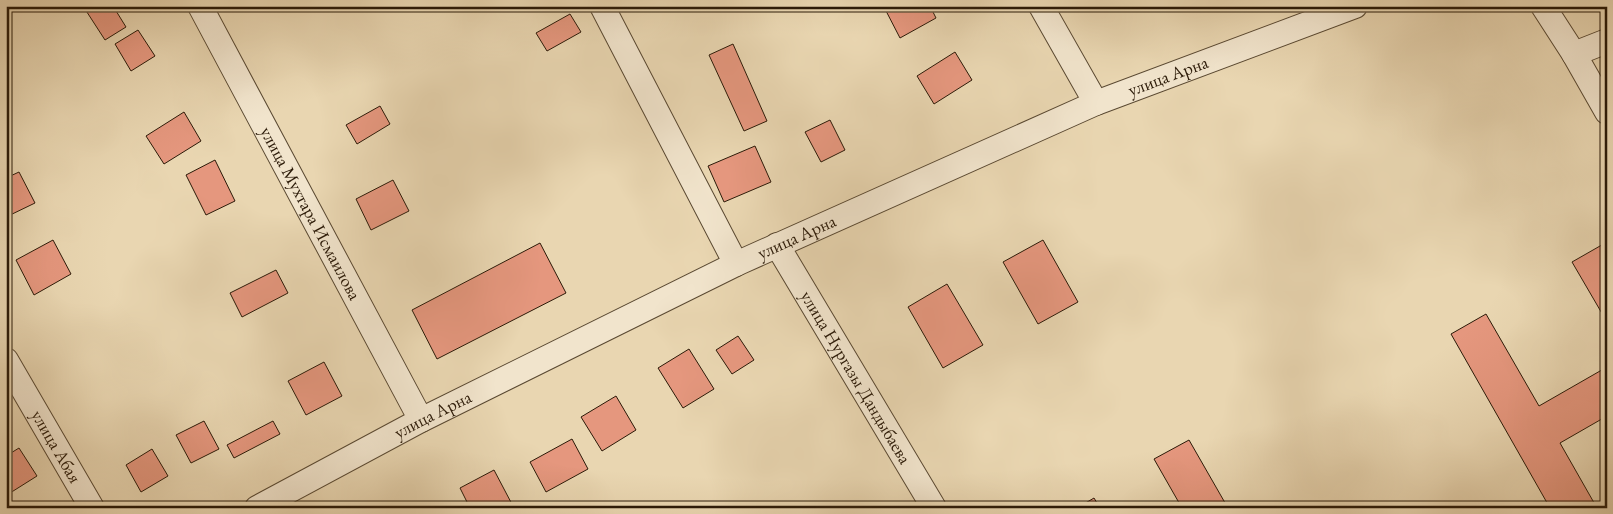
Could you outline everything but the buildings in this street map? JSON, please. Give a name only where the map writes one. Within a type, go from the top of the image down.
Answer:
[{"type":"street","name":"улица Мухтара Исмаилова","points":[[200,6],[421,420]]},
{"type":"street","points":[[602,6],[736,264]]},
{"type":"street","points":[[1041,6],[1096,103]]},
{"type":"street","name":"улица Арна","points":[[257,508],[421,420],[736,264],[1096,103],[1355,6]]},
{"type":"street","points":[[1543,6],[1574,54],[1607,112]]},
{"type":"street","points":[[1574,54],[1607,41]]},
{"type":"street","name":"улица Нургазы Дандыбаева","points":[[777,246],[934,508]]},
{"type":"street","name":"улица Абая","points":[[6,360],[92,508]]}]
